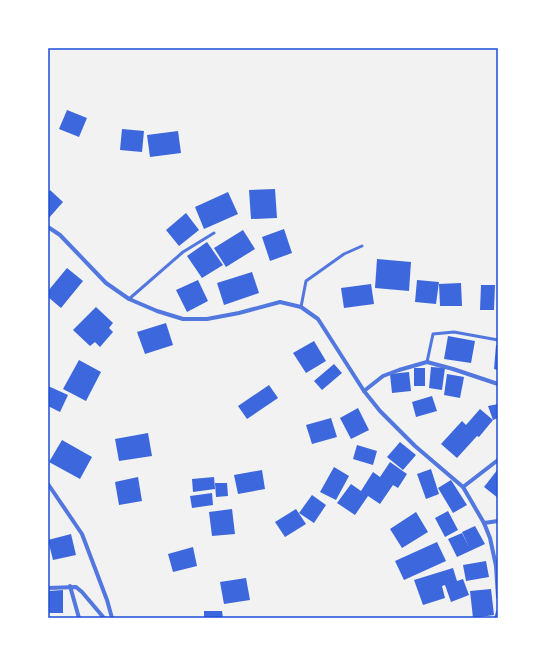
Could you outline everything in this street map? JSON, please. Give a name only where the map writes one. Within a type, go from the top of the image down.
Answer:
[{"type":"street","points":[[48,227],[60,235],[106,283],[129,299],[157,311],[183,319],[207,319],[239,313],[280,302],[301,307],[318,319],[364,391],[380,412],[415,446],[463,487],[484,523],[490,538],[497,567],[498,597]]},
{"type":"street","points":[[364,391],[383,376],[427,362],[498,384]]},
{"type":"street","points":[[463,487],[498,460]]},
{"type":"street","points":[[48,484],[82,534],[107,600],[112,618]]},
{"type":"street","points":[[484,523],[498,521]]},
{"type":"street","points":[[70,586],[79,618]]},
{"type":"street","points":[[48,588],[70,586],[76,587],[104,618]]},
{"type":"street","points":[[496,618],[498,612]]},
{"type":"lane","points":[[129,299],[183,252],[214,233]]},
{"type":"lane","points":[[301,307],[306,281],[344,254],[362,246]]},
{"type":"lane","points":[[427,362],[433,334],[454,332],[498,340]]},
{"type":"building","points":[[67,110],[87,118],[79,137],[59,129]]},
{"type":"building","points":[[122,129],[144,131],[142,152],[120,150]]},
{"type":"building","points":[[178,131],[181,153],[150,157],[147,135]]},
{"type":"building","points":[[275,189],[277,218],[251,219],[249,190]]},
{"type":"building","points":[[50,190],[63,202],[48,219],[48,193]]},
{"type":"building","points":[[228,192],[238,214],[204,229],[195,207]]},
{"type":"building","points":[[186,213],[199,230],[179,246],[166,230]]},
{"type":"building","points":[[284,229],[292,253],[270,261],[262,237]]},
{"type":"building","points":[[243,230],[255,249],[226,267],[214,248]]},
{"type":"building","points":[[207,242],[223,265],[202,278],[187,256]]},
{"type":"building","points":[[377,259],[411,262],[409,291],[375,288]]},
{"type":"building","points":[[67,268],[83,281],[61,308],[48,297],[48,291]]},
{"type":"building","points":[[252,272],[259,293],[224,305],[217,283]]},
{"type":"building","points":[[198,280],[208,301],[187,312],[176,290]]},
{"type":"building","points":[[417,280],[439,282],[436,304],[415,302]]},
{"type":"building","points":[[461,283],[462,306],[440,306],[439,284]]},
{"type":"building","points":[[371,284],[374,304],[344,308],[341,288]]},
{"type":"building","points":[[481,285],[495,285],[494,310],[480,310]]},
{"type":"building","points":[[96,307],[113,323],[109,328],[113,332],[100,347],[95,342],[90,346],[73,330]]},
{"type":"building","points":[[166,323],[173,345],[145,354],[137,332]]},
{"type":"building","points":[[448,336],[475,341],[471,363],[444,359]]},
{"type":"building","points":[[314,341],[326,361],[306,373],[293,353]]},
{"type":"building","points":[[496,345],[498,345],[498,370],[494,369]]},
{"type":"building","points":[[79,360],[101,372],[86,401],[63,389]]},
{"type":"building","points":[[334,364],[342,373],[322,390],[314,381]]},
{"type":"building","points":[[431,367],[445,368],[442,390],[429,388]]},
{"type":"building","points":[[414,368],[425,368],[425,386],[414,386]]},
{"type":"building","points":[[409,372],[411,391],[392,393],[390,374]]},
{"type":"building","points":[[447,374],[464,377],[460,398],[444,395]]},
{"type":"building","points":[[269,385],[278,398],[247,419],[238,406]]},
{"type":"building","points":[[48,386],[68,395],[60,412],[48,406]]},
{"type":"building","points":[[432,396],[437,411],[416,417],[412,402]]},
{"type":"building","points":[[498,404],[498,418],[493,420],[488,406]]},
{"type":"building","points":[[358,408],[369,430],[351,439],[340,418]]},
{"type":"building","points":[[480,409],[493,420],[479,437],[477,436],[457,458],[441,444],[462,421],[466,425]]},
{"type":"building","points":[[331,418],[337,437],[312,444],[306,425]]},
{"type":"building","points":[[148,433],[152,456],[119,461],[115,439]]},
{"type":"building","points":[[62,440],[92,457],[80,479],[49,462]]},
{"type":"building","points":[[400,442],[416,455],[403,470],[387,457]]},
{"type":"building","points":[[357,445],[377,451],[373,465],[353,459]]},
{"type":"building","points":[[390,462],[407,474],[398,488],[393,485],[380,504],[368,496],[355,515],[337,503],[351,484],[361,491],[373,472],[380,477]]},
{"type":"building","points":[[334,467],[349,476],[336,500],[320,492]]},
{"type":"building","points":[[431,469],[439,494],[426,499],[417,474]]},
{"type":"building","points":[[498,469],[498,498],[484,487]]},
{"type":"building","points":[[262,470],[265,489],[238,494],[234,475]]},
{"type":"building","points":[[138,477],[142,501],[119,505],[115,482]]},
{"type":"building","points":[[214,477],[215,489],[193,492],[192,479]]},
{"type":"building","points":[[451,480],[467,505],[453,513],[438,488]]},
{"type":"building","points":[[215,483],[227,483],[228,496],[216,497]]},
{"type":"building","points":[[212,493],[213,505],[192,508],[190,496]]},
{"type":"building","points":[[312,495],[326,505],[314,523],[299,513]]},
{"type":"building","points":[[232,509],[235,534],[212,536],[209,512]]},
{"type":"building","points":[[296,509],[306,524],[285,537],[275,522]]},
{"type":"building","points":[[448,511],[458,530],[445,537],[435,518]]},
{"type":"building","points":[[416,512],[428,532],[402,548],[390,529]]},
{"type":"building","points":[[475,526],[485,544],[457,557],[448,539],[462,533],[469,547],[462,532]]},
{"type":"building","points":[[71,534],[76,555],[53,560],[48,540]]},
{"type":"building","points":[[437,542],[446,561],[404,580],[395,561]]},
{"type":"building","points":[[193,547],[197,566],[173,572],[168,554]]},
{"type":"building","points":[[486,561],[489,577],[466,581],[463,565]]},
{"type":"building","points":[[453,568],[457,581],[463,579],[469,595],[451,602],[445,585],[442,586],[445,598],[423,605],[414,580]]},
{"type":"building","points":[[246,578],[250,600],[224,604],[220,582]]},
{"type":"building","points":[[491,589],[494,615],[473,618],[470,591]]},
{"type":"building","points":[[63,590],[63,613],[48,613],[48,591]]},
{"type":"building","points":[[204,611],[222,611],[223,618],[204,618]]}]
